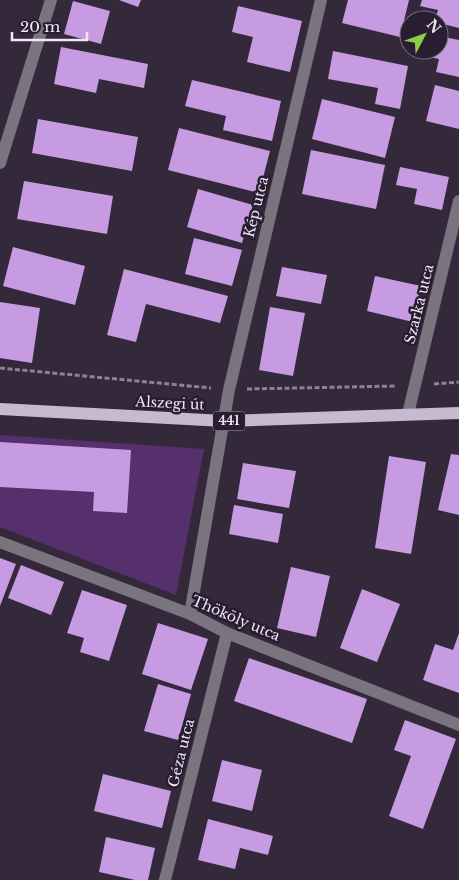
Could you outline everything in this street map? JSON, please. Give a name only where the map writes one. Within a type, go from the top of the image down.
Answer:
[{"type":"main road","name":"Alszegi út","points":[[0,409],[224,421],[459,413]]},
{"type":"street","points":[[0,163],[51,0]]},
{"type":"street","name":"Kép utca","points":[[224,421],[249,300],[321,0]]},
{"type":"street","name":"Szarka utca","points":[[408,414],[459,201]]},
{"type":"street","points":[[190,614],[224,421]]},
{"type":"street","name":"Thököly utca","points":[[0,542],[190,614],[227,633],[459,725]]},
{"type":"street","name":"Géza utca","points":[[165,880],[227,633]]},
{"type":"shaded area","points":[[0,435],[204,449],[176,595],[0,527]]},
{"type":"building","points":[[119,0],[141,0],[138,7]]},
{"type":"building","points":[[348,0],[409,0],[407,10],[399,10],[399,37],[342,23]]},
{"type":"building","points":[[422,0],[459,0],[459,28],[449,26],[449,10],[438,10],[420,6]]},
{"type":"building","points":[[73,1],[110,11],[101,44],[64,34]]},
{"type":"building","points":[[238,6],[302,21],[290,72],[247,62],[253,37],[232,32]]},
{"type":"building","points":[[449,38],[459,40],[459,77],[436,72],[439,60],[449,60]]},
{"type":"building","points":[[61,47],[148,64],[144,88],[99,79],[96,93],[54,84]]},
{"type":"building","points":[[333,51],[408,66],[400,109],[375,104],[378,88],[328,79]]},
{"type":"building","points":[[192,80],[281,101],[272,141],[223,130],[226,116],[185,106]]},
{"type":"building","points":[[435,85],[459,91],[459,129],[426,121]]},
{"type":"building","points":[[322,99],[395,117],[385,158],[312,139]]},
{"type":"building","points":[[38,119],[138,137],[132,171],[32,153]]},
{"type":"building","points":[[179,128],[270,151],[259,193],[168,170]]},
{"type":"building","points":[[311,150],[385,165],[376,209],[302,194]]},
{"type":"building","points":[[400,167],[449,177],[442,210],[414,204],[417,189],[396,185]]},
{"type":"building","points":[[24,181],[113,196],[107,234],[17,219]]},
{"type":"building","points":[[198,189],[253,205],[242,243],[187,227]]},
{"type":"building","points":[[194,238],[242,250],[232,286],[185,274]]},
{"type":"building","points":[[13,247],[85,266],[75,305],[3,286]]},
{"type":"building","points":[[282,267],[327,275],[321,304],[276,296]]},
{"type":"building","points":[[124,269],[228,296],[220,323],[146,304],[136,342],[107,335]]},
{"type":"building","points":[[375,276],[421,286],[413,322],[367,311]]},
{"type":"building","points":[[0,302],[40,308],[32,363],[0,358]]},
{"type":"building","points":[[270,307],[305,313],[293,376],[259,370]]},
{"type":"building","points":[[0,442],[131,450],[127,513],[93,511],[94,492],[0,487]]},
{"type":"building","points":[[451,454],[459,455],[459,515],[438,510]]},
{"type":"building","points":[[389,456],[426,462],[411,554],[375,548]]},
{"type":"building","points":[[243,463],[296,471],[289,508],[237,499]]},
{"type":"building","points":[[234,505],[283,514],[278,543],[229,534]]},
{"type":"building","points":[[0,558],[16,564],[0,606]]},
{"type":"building","points":[[21,565],[64,582],[51,615],[8,598]]},
{"type":"building","points":[[291,567],[330,576],[316,637],[277,628]]},
{"type":"building","points":[[362,589],[400,604],[377,662],[340,648]]},
{"type":"building","points":[[82,590],[127,605],[109,661],[80,652],[84,638],[67,633]]},
{"type":"building","points":[[158,623],[208,639],[191,690],[142,674]]},
{"type":"building","points":[[459,633],[459,693],[423,680],[435,644],[453,650]]},
{"type":"building","points":[[249,658],[367,699],[352,743],[234,701]]},
{"type":"building","points":[[158,684],[191,694],[178,740],[144,731]]},
{"type":"building","points":[[405,720],[456,739],[423,829],[389,816],[411,756],[394,750]]},
{"type":"building","points":[[222,760],[262,770],[252,811],[212,801]]},
{"type":"building","points":[[103,774],[171,791],[162,828],[94,811]]},
{"type":"building","points":[[208,819],[273,836],[268,855],[240,848],[235,869],[198,860]]},
{"type":"building","points":[[106,837],[155,848],[148,880],[135,880],[99,872]]}]
